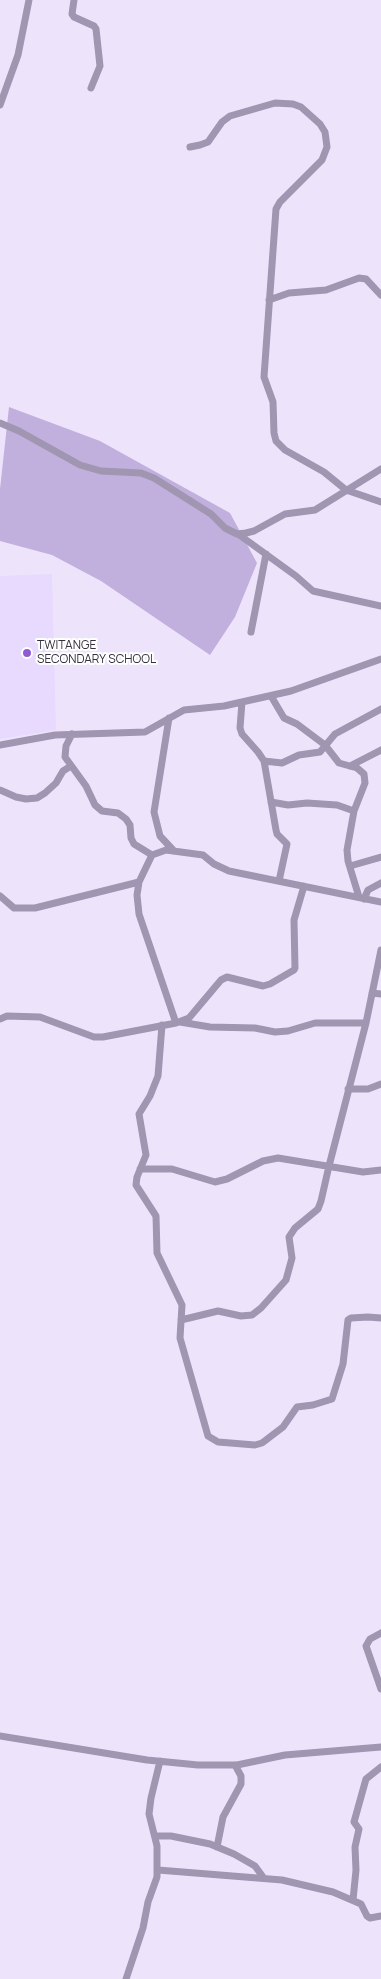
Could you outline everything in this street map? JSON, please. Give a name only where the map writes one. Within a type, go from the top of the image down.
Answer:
[{"type":"street","points":[[0,105],[18,55],[29,0]]},
{"type":"street","points":[[74,0],[72,14],[74,17],[94,26],[96,29],[100,66],[91,88]]},
{"type":"street","points":[[190,147],[200,146],[208,142],[222,122],[230,116],[275,103],[293,104],[301,107],[320,124],[325,132],[328,146],[322,160],[280,202],[276,209],[264,377],[273,402],[276,441],[285,450],[324,472],[346,490],[381,502]]},
{"type":"street","points":[[269,300],[289,293],[326,290],[359,278],[366,279],[381,295]]},
{"type":"street","points":[[0,423],[19,431],[80,465],[101,471],[141,473],[154,478],[211,514],[225,528],[238,534],[266,554],[313,591],[381,606]]},
{"type":"street","points":[[238,534],[254,530],[285,514],[315,510],[381,469]]},
{"type":"street","points":[[251,632],[266,554]]},
{"type":"street","points":[[0,744],[72,734],[145,732],[184,710],[224,706],[272,696],[326,680],[381,659]]},
{"type":"street","points":[[272,696],[284,718],[297,724],[325,745],[337,761],[361,770],[365,778],[365,783],[354,811],[347,850],[350,866],[362,898]]},
{"type":"street","points":[[242,702],[240,728],[242,734],[264,761],[277,834],[287,844],[278,881]]},
{"type":"street","points":[[264,761],[282,763],[299,755],[318,753],[331,737],[341,730],[381,709]]},
{"type":"street","points":[[169,718],[154,812],[160,836],[174,851]]},
{"type":"street","points":[[72,734],[65,751],[65,757],[86,786],[95,805],[102,811],[118,813],[126,819],[130,825],[131,838],[134,844],[152,855]]},
{"type":"street","points":[[350,766],[381,750]]},
{"type":"street","points":[[0,790],[16,797],[37,798],[56,783],[62,771],[71,766]]},
{"type":"street","points":[[271,802],[288,805],[307,803],[337,805],[354,811]]},
{"type":"street","points":[[178,1022],[139,914],[137,895],[139,882],[152,855],[159,851],[174,851],[205,856],[214,864],[229,871],[381,902]]},
{"type":"street","points":[[350,866],[381,856]]},
{"type":"street","points":[[0,896],[14,908],[35,908],[139,882]]},
{"type":"street","points":[[362,898],[368,890],[381,883]]},
{"type":"street","points":[[0,1018],[7,1016],[40,1017],[98,1037],[162,1026],[178,1022],[193,1015],[221,980],[227,976],[263,986],[270,984],[294,970],[296,964],[294,920],[304,886]]},
{"type":"street","points":[[181,1320],[218,1311],[235,1316],[247,1316],[261,1308],[287,1278],[292,1258],[289,1237],[295,1228],[318,1210],[323,1193],[328,1166],[366,1024],[381,950]]},
{"type":"street","points":[[372,993],[381,994]]},
{"type":"street","points":[[178,1022],[210,1027],[255,1028],[275,1032],[288,1031],[316,1023],[366,1024]]},
{"type":"street","points":[[162,1026],[158,1074],[150,1096],[139,1114],[146,1151],[136,1185],[156,1216],[157,1253],[181,1302],[180,1338],[208,1436],[218,1442],[251,1445],[262,1443],[283,1427],[297,1407],[313,1405],[332,1399],[343,1364],[348,1320],[351,1318],[381,1318]]},
{"type":"street","points":[[348,1089],[368,1089],[381,1084]]},
{"type":"street","points":[[140,1169],[172,1169],[215,1182],[227,1179],[254,1164],[270,1159],[285,1158],[363,1172],[381,1170]]},
{"type":"street","points":[[381,1633],[370,1639],[366,1646],[381,1689]]},
{"type":"street","points":[[0,1736],[160,1761],[198,1765],[235,1765],[284,1755],[381,1747]]},
{"type":"street","points":[[126,1979],[143,1928],[148,1902],[155,1885],[158,1870],[155,1836],[149,1814],[150,1798],[160,1761]]},
{"type":"street","points":[[217,1847],[222,1817],[241,1784],[241,1776],[235,1765]]},
{"type":"street","points":[[353,1900],[356,1870],[355,1847],[359,1829],[354,1822],[366,1779],[381,1768]]},
{"type":"street","points":[[155,1836],[171,1836],[217,1847],[255,1866],[262,1877]]},
{"type":"street","points":[[158,1870],[262,1877],[318,1888],[361,1904],[367,1916],[374,1918],[381,1916]]},
{"type":"shaded area","points":[[9,407],[100,441],[230,513],[257,563],[235,617],[210,655],[101,581],[52,555],[0,541],[0,489]]},
{"type":"shaded area","name":"TWITANGE SECONDARY SCHOOL","points":[[52,574],[56,730],[0,739],[0,576]]},
{"type":"place","name":"TWITANGE SECONDARY SCHOOL","points":[[27,653]]}]
